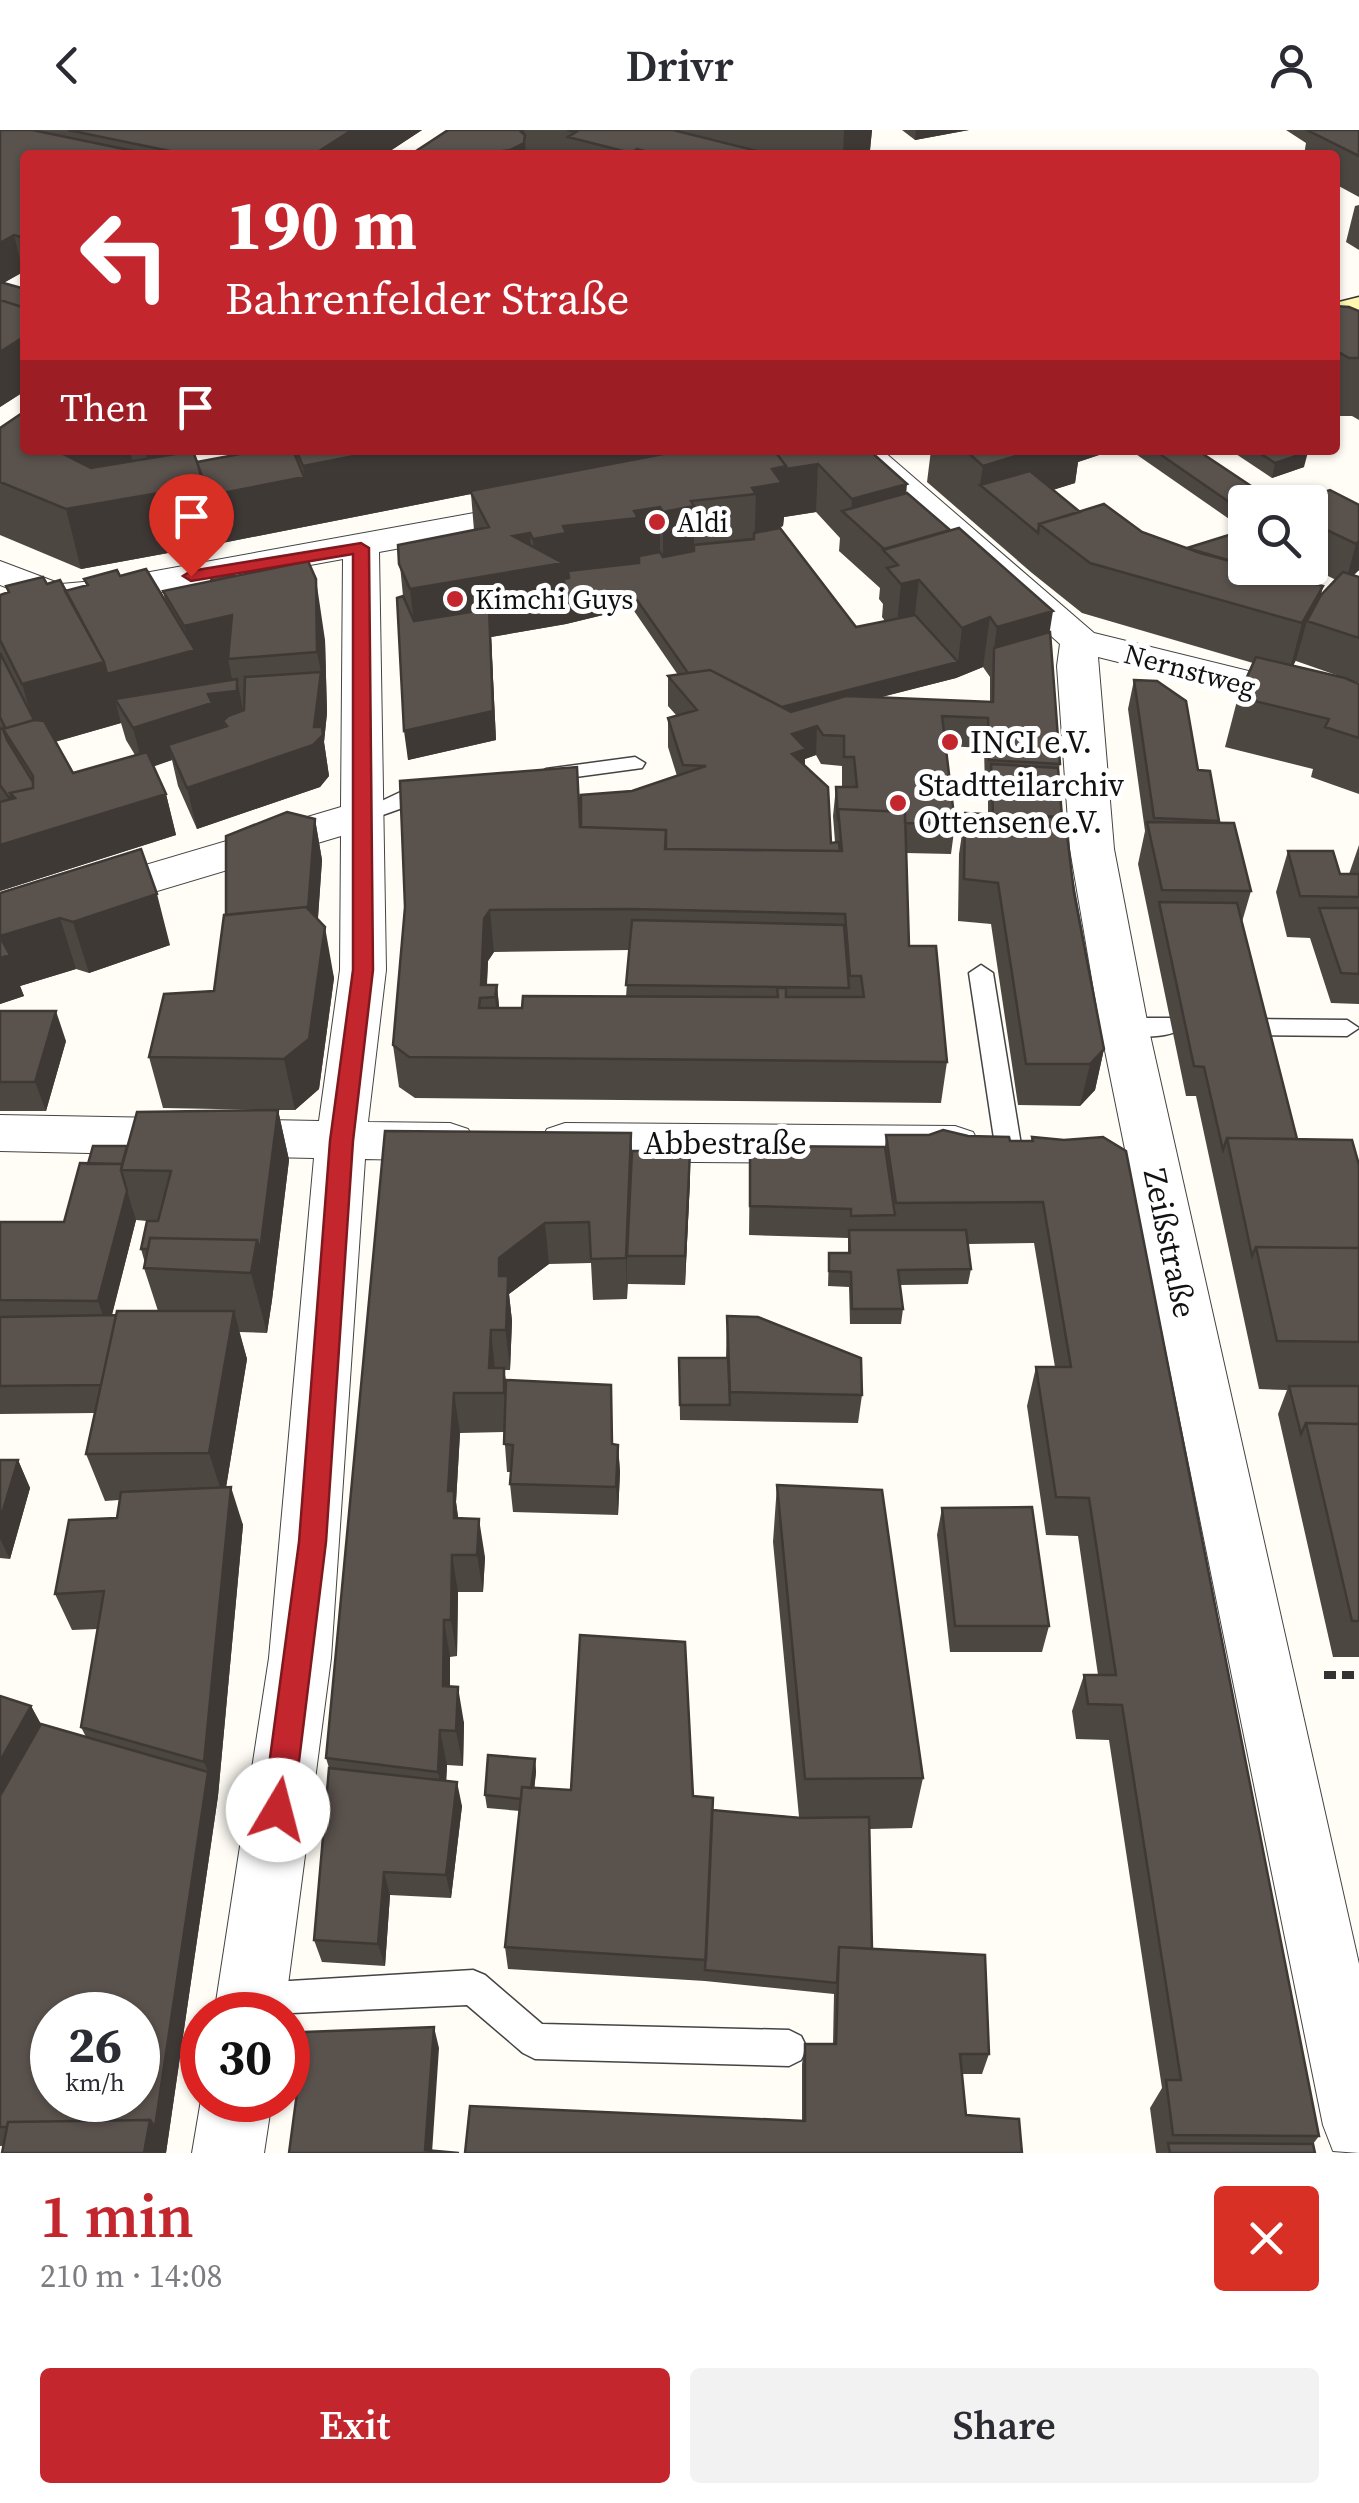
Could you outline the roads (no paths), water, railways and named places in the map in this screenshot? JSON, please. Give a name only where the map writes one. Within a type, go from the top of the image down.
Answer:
[{"type":"street","points":[[855,455],[1054,631]]},
{"type":"street","points":[[0,572],[58,605],[581,504]]},
{"type":"street","points":[[252,1992],[300,1658],[341,1141],[363,970],[361,548]]},
{"type":"street","name":"Nernstweg","points":[[1054,631],[1359,710]]},
{"type":"street","name":"Zeißstraße","points":[[1054,631],[1077,666],[1092,849],[1148,1026],[1102,1147],[1359,2124]]},
{"type":"street","points":[[0,922],[363,815]]},
{"type":"street","name":"Abbestraße","points":[[0,1133],[341,1141],[1102,1147]]},
{"type":"street","points":[[228,2153],[233,2122]]},
{"type":"lane","points":[[526,778],[636,763]]},
{"type":"lane","points":[[363,815],[416,793],[452,788]]},
{"type":"lane","points":[[982,973],[1008,1145]]},
{"type":"lane","points":[[1252,1026],[1347,1028]]},
{"type":"lane","points":[[310,2002],[473,1987],[535,2041],[788,2048]]},
{"type":"place","name":"Aldi","points":[[657,522]]},
{"type":"place","name":"Kimchi Guys","points":[[455,599]]},
{"type":"place","name":"INCI e.V.","points":[[950,742]]},
{"type":"place","name":"Stadtteilarchiv Ottensen e.V.","points":[[898,803]]}]
